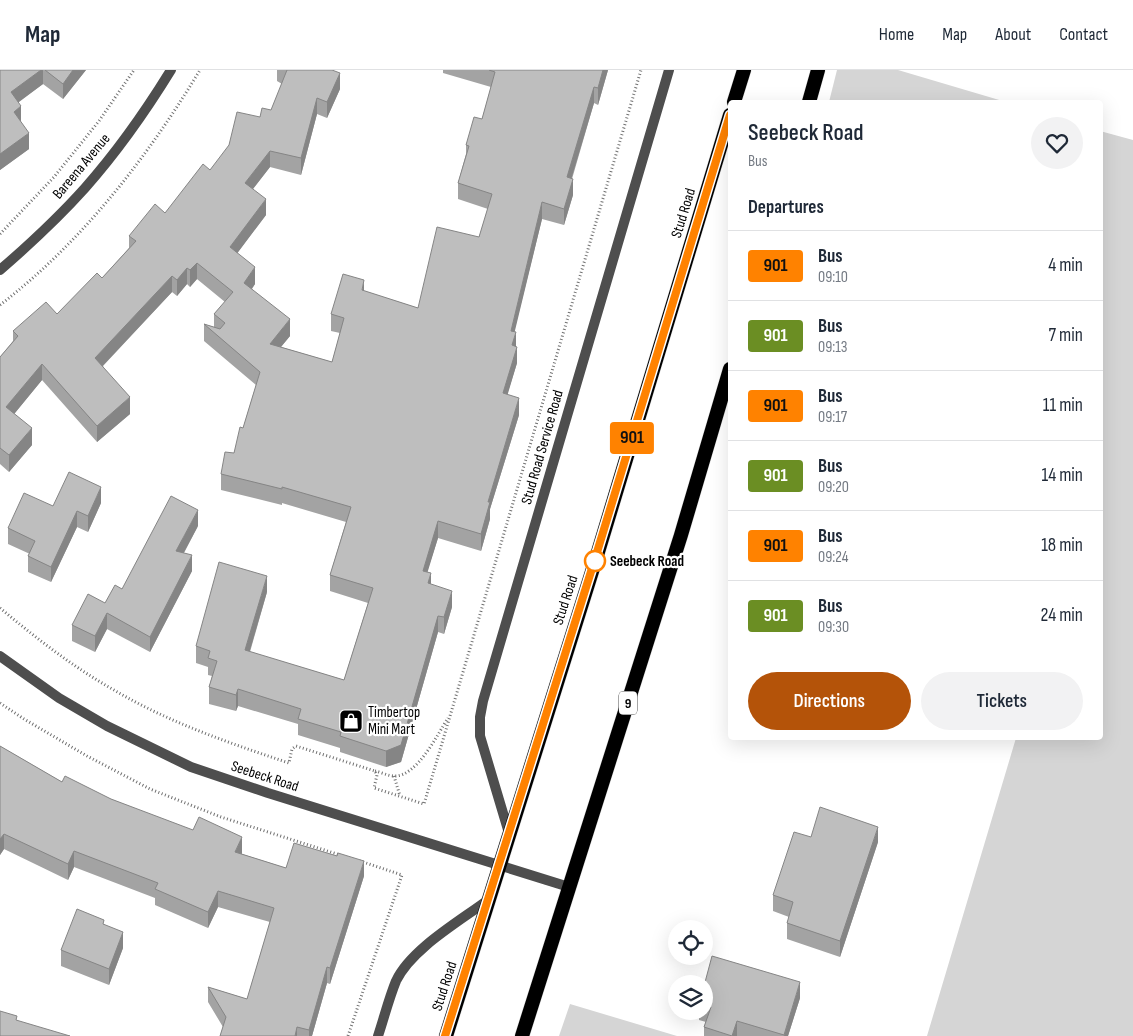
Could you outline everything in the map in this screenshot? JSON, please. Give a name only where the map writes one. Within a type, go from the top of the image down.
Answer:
[{"type":"highway","points":[[735,100],[744,70]]},
{"type":"highway","points":[[810,100],[818,70]]},
{"type":"highway","name":"Stud Road","points":[[446,1036],[594,562],[728,122]]},
{"type":"highway","name":"9","points":[[522,1036],[681,535],[728,377]]},
{"type":"street","name":"Bareena Avenue","points":[[0,270],[42,232],[86,187],[135,123],[171,70]]},
{"type":"street","name":"Stud Road Service Road","points":[[509,833],[480,736],[480,717],[483,701],[669,70]]},
{"type":"street","name":"Seebeck Road","points":[[0,656],[59,698],[107,726],[191,767],[569,887]]},
{"type":"street","points":[[378,1036],[396,981],[406,965],[418,952],[488,900]]},
{"type":"path","points":[[0,234],[54,177],[100,121],[134,70]]},
{"type":"path","points":[[375,771],[377,775],[374,788],[424,804],[641,70]]},
{"type":"path","points":[[0,608],[40,642],[114,691],[173,720],[240,747],[288,763],[292,749],[296,746],[394,776],[405,773],[422,758],[450,714]]},
{"type":"path","points":[[0,702],[24,719],[87,756],[150,789],[221,817],[345,856]]},
{"type":"path","points":[[394,776],[400,796]]},
{"type":"path","points":[[348,1036],[402,875],[354,859]]},
{"type":"shaded area","points":[[837,70],[898,70],[999,100],[830,100]]},
{"type":"shaded area","points":[[1103,132],[1133,140],[1133,1036],[927,1036],[1015,740],[1103,740]]},
{"type":"shaded area","points":[[570,1004],[677,1036],[559,1036]]},
{"type":"building","points":[[0,70],[41,70],[11,92],[21,106],[14,112],[29,133],[0,154]]},
{"type":"building","points":[[45,70],[73,70],[63,84]]},
{"type":"building","points":[[287,70],[332,70],[340,73],[327,102],[317,98],[301,158],[270,151],[245,183],[266,199],[230,247],[255,267],[244,283],[290,319],[270,344],[332,362],[344,318],[331,314],[343,274],[364,280],[362,290],[418,308],[437,227],[479,237],[492,194],[458,183],[469,146],[466,145],[474,117],[482,119],[495,72],[489,70],[603,70],[598,88],[594,87],[567,177],[573,179],[564,209],[542,202],[511,331],[516,332],[512,345],[517,347],[503,393],[519,398],[488,502],[490,502],[481,534],[438,521],[423,571],[431,573],[428,583],[452,591],[444,617],[438,616],[401,745],[386,751],[340,736],[341,732],[298,719],[301,709],[238,689],[236,695],[209,687],[217,661],[208,658],[210,651],[196,646],[219,562],[267,576],[245,650],[344,680],[373,588],[330,575],[351,507],[282,487],[282,489],[221,474],[225,452],[234,453],[240,427],[243,428],[260,372],[204,324],[220,329],[225,323],[214,314],[233,292],[197,263],[190,270],[187,268],[177,280],[172,276],[95,358],[130,397],[97,426],[42,364],[6,407],[32,428],[9,455],[0,448],[0,357],[18,336],[13,331],[46,302],[57,314],[97,273],[102,278],[136,241],[129,236],[155,204],[165,213],[203,164],[210,170],[229,145],[237,112],[260,117],[262,108],[271,110]]},
{"type":"building","points":[[69,472],[101,487],[88,516],[77,511],[51,567],[28,556],[35,541],[8,528],[24,493],[53,506]]},
{"type":"building","points":[[171,496],[198,510],[176,551],[192,555],[150,637],[107,613],[95,636],[72,625],[88,594],[105,603],[115,585],[122,589]]},
{"type":"building","points":[[0,746],[62,782],[65,776],[111,799],[193,830],[199,817],[242,837],[235,852],[286,868],[294,843],[337,856],[338,853],[364,861],[330,968],[327,967],[309,1030],[297,1027],[295,1036],[220,1036],[226,1017],[208,987],[247,999],[274,908],[218,891],[208,912],[155,889],[158,883],[74,851],[68,864],[4,834],[0,839]]},
{"type":"building","points":[[820,807],[878,827],[840,941],[787,923],[793,902],[773,895],[794,832],[811,837]]},
{"type":"building","points":[[77,909],[104,920],[103,924],[123,932],[109,969],[61,950]]},
{"type":"building","points":[[713,956],[800,982],[784,1035],[737,1021],[732,1036],[704,1027],[706,1020],[713,1020],[713,975],[707,975],[710,965],[713,965]]},
{"type":"building","points":[[0,1011],[17,1016],[16,1020],[70,1036],[0,1036]]},
{"type":"bus line","name":"901","points":[[445,1036],[594,562],[728,122]]},
{"type":"place","name":"Seebeck Road","points":[[595,561]]},
{"type":"place","name":"Timbertop Mini Mart","points":[[351,721]]}]
